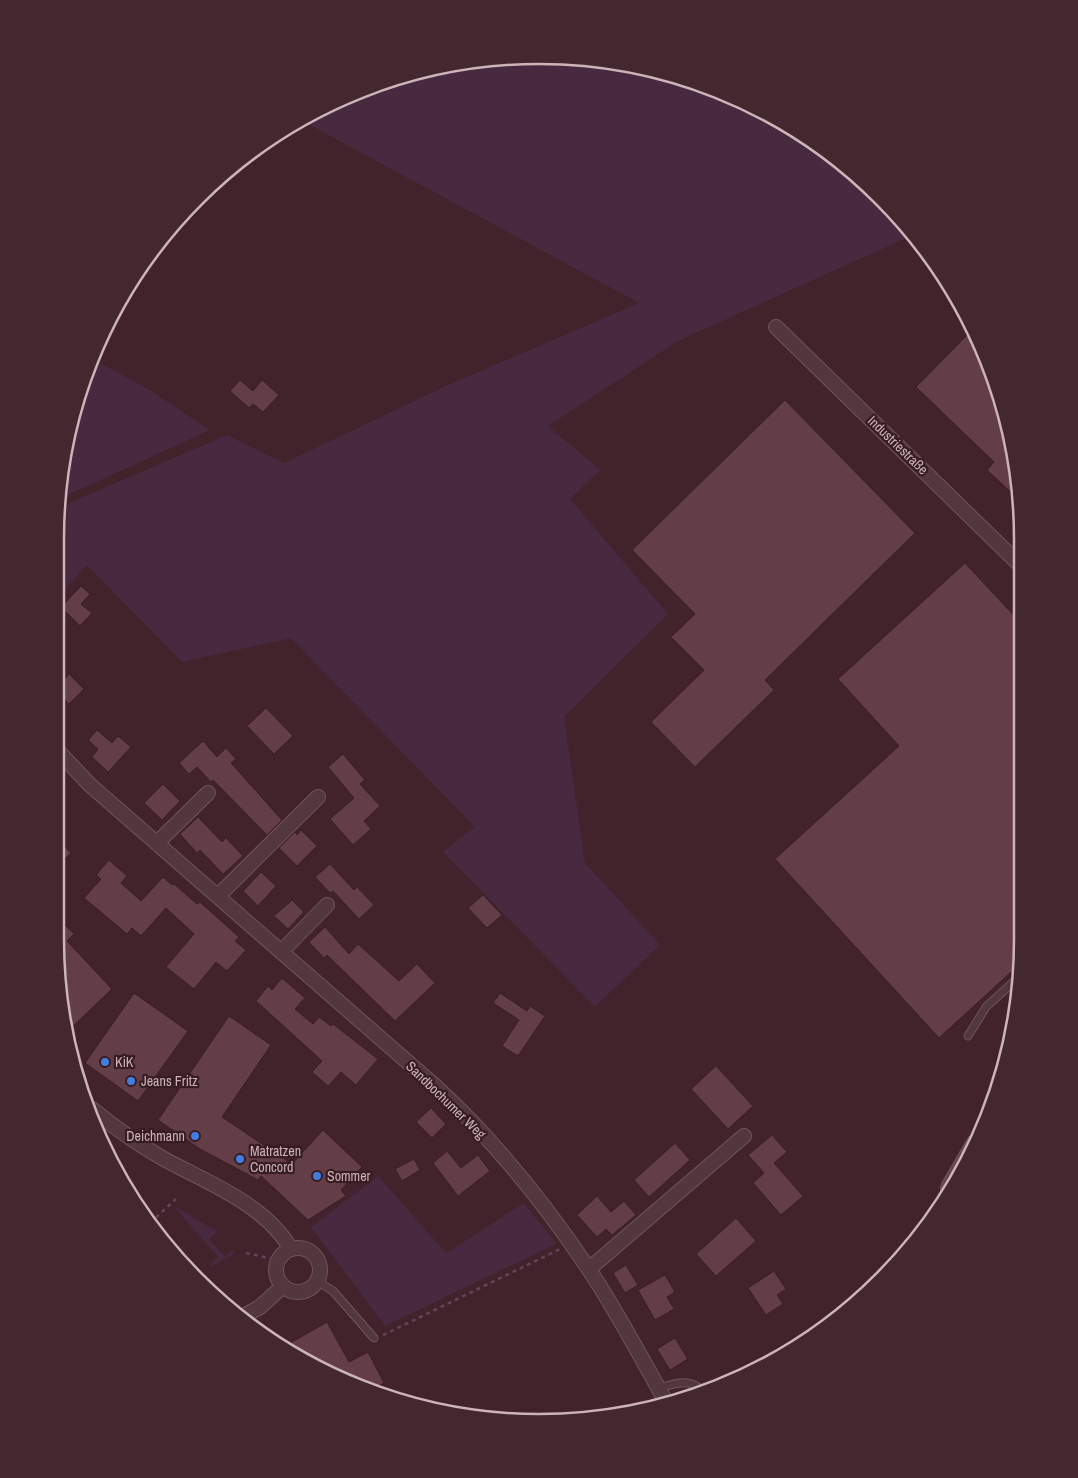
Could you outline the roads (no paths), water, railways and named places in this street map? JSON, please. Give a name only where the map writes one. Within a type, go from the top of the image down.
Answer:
[{"type":"street","name":"Industriestraße","points":[[776,327],[1014,556]]},
{"type":"street","name":"Sandbochumer Weg","points":[[64,758],[90,785],[474,1122],[589,1269],[662,1394]]},
{"type":"street","points":[[158,843],[208,793]]},
{"type":"street","points":[[218,896],[318,797]]},
{"type":"street","points":[[281,952],[327,905]]},
{"type":"street","points":[[96,1111],[120,1130],[163,1158],[237,1199],[268,1220],[291,1249]]},
{"type":"street","points":[[589,1269],[744,1136]]},
{"type":"street","points":[[301,1248],[315,1257],[320,1273],[317,1281],[305,1291],[297,1293],[282,1287],[277,1279],[275,1269],[278,1260],[291,1249],[301,1248]]},
{"type":"street","points":[[248,1314],[267,1302],[282,1287]]},
{"type":"lane","points":[[968,1036],[986,1007],[1012,984]]},
{"type":"lane","points":[[317,1281],[333,1291],[374,1338]]},
{"type":"lane","points":[[662,1394],[679,1382],[693,1383],[698,1387]]},
{"type":"place","name":"KiK","points":[[105,1062]]},
{"type":"place","name":"Jeans Fritz","points":[[131,1081]]},
{"type":"place","name":"Deichmann","points":[[195,1136]]},
{"type":"place","name":"Matratzen Concord","points":[[240,1159]]},
{"type":"place","name":"Sommer","points":[[317,1176]]}]
